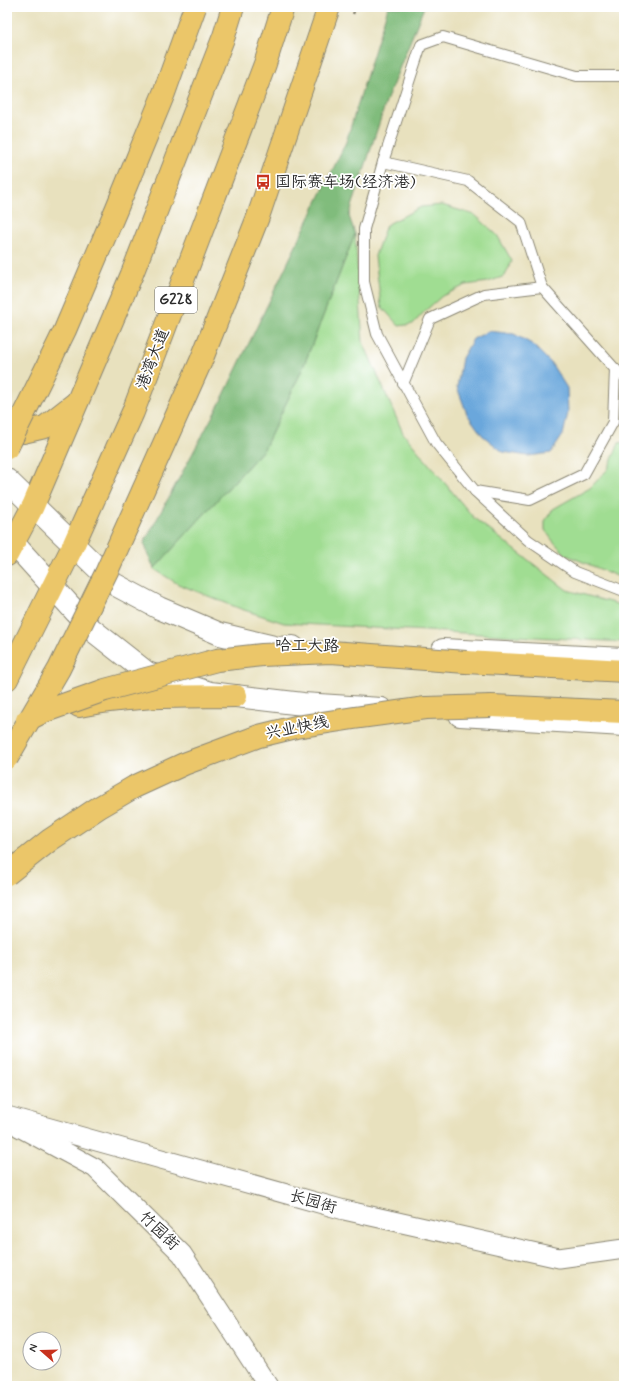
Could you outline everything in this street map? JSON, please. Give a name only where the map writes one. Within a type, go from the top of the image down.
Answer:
[{"type":"highway","points":[[7,448],[64,330],[113,217],[164,92],[195,7]]},
{"type":"highway","points":[[9,545],[34,506],[132,274],[224,36],[233,7]]},
{"type":"highway","name":"港湾大道","points":[[7,679],[73,546],[133,412],[265,64],[284,7]]},
{"type":"highway","points":[[7,758],[59,669],[107,571],[201,361],[258,217],[329,7]]},
{"type":"highway","points":[[7,433],[23,432],[45,427],[79,400]]},
{"type":"highway","points":[[7,731],[43,712],[105,690],[217,660],[262,655],[331,652],[466,662],[624,671]]},
{"type":"highway","points":[[7,740],[55,710],[91,703],[107,700],[167,697],[236,696]]},
{"type":"highway","name":"兴业快线","points":[[7,874],[50,840],[98,808],[134,787],[184,764],[259,736],[310,725],[426,708],[491,706],[624,712]]},
{"type":"street","name":"哈工大路","points":[[7,480],[73,546],[114,584],[159,608],[220,634],[278,648],[369,646],[624,659]]},
{"type":"street","points":[[9,545],[53,588],[91,629],[147,673],[210,693],[311,704],[545,721],[624,725]]},
{"type":"street","name":"长园街","points":[[7,1116],[344,1210],[559,1258],[624,1249]]},
{"type":"street","name":"竹园街","points":[[7,1121],[95,1168],[182,1254],[268,1386]]},
{"type":"lane","points":[[624,76],[577,76],[443,37],[421,45],[383,162],[364,229],[364,282],[377,334],[436,443],[476,491],[528,540],[575,572],[624,591]]},
{"type":"lane","points":[[383,162],[468,181],[521,222],[542,287],[615,369],[624,377]]},
{"type":"lane","points":[[403,384],[430,319],[484,294],[542,287]]},
{"type":"lane","points":[[476,491],[530,500],[584,474],[613,422],[615,369]]},
{"type":"green space","points":[[388,7],[424,7],[387,99],[349,216],[355,234],[302,370],[264,449],[154,569],[144,543],[222,399],[346,142]]},
{"type":"green space","points":[[442,205],[475,215],[497,235],[512,261],[505,276],[488,282],[466,285],[442,296],[413,324],[399,326],[381,306],[375,256],[386,225],[421,207]]},
{"type":"green space","points":[[355,234],[363,342],[403,433],[474,518],[567,590],[624,606],[624,642],[284,623],[241,609],[178,584],[154,569],[264,449],[302,370]]},
{"type":"green space","points":[[624,442],[624,579],[566,555],[545,530],[545,521],[553,509],[590,488],[608,469],[619,443]]},
{"type":"water","points":[[489,331],[514,334],[532,344],[551,363],[567,388],[568,413],[563,435],[551,453],[528,456],[503,452],[482,435],[467,414],[457,387],[462,358],[473,339]]},
{"type":"place","name":"国际赛车场(经济港)","points":[[263,182]]}]
